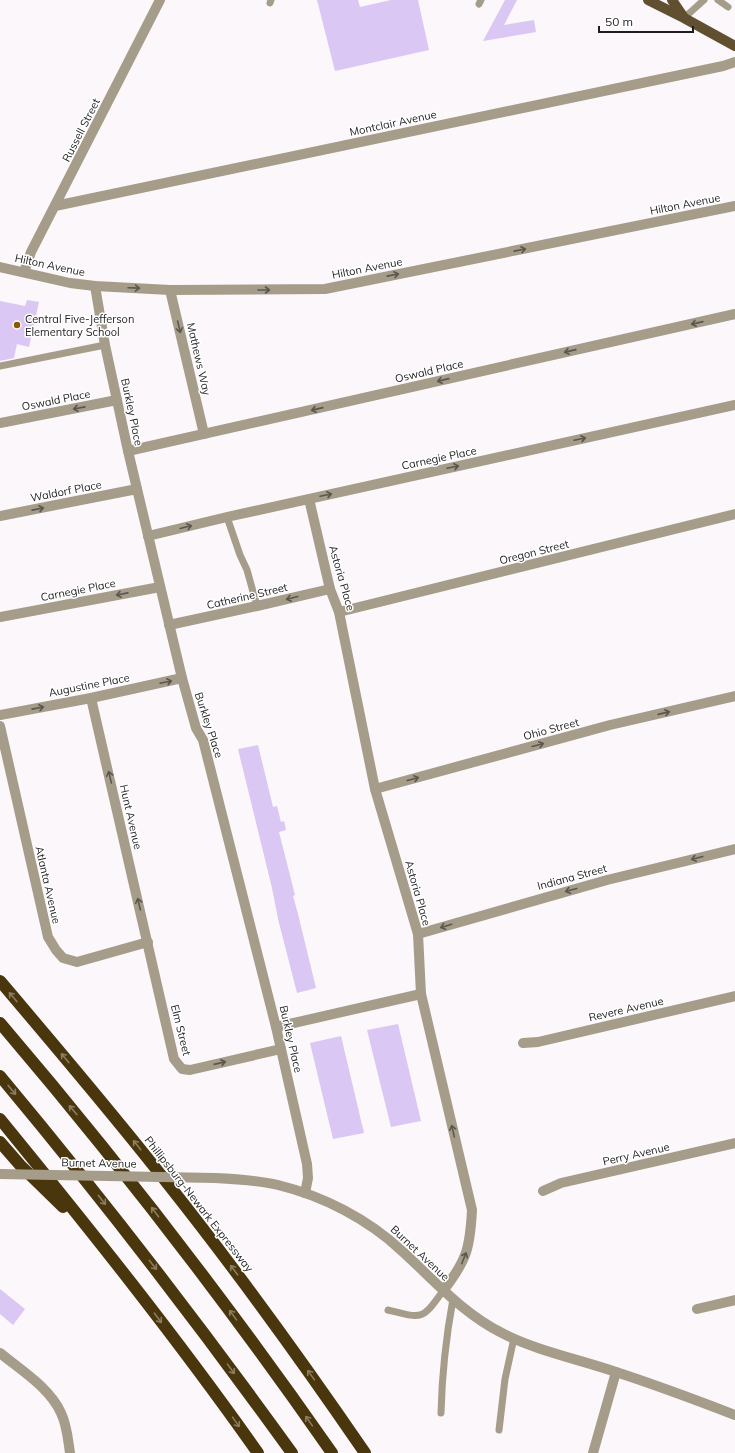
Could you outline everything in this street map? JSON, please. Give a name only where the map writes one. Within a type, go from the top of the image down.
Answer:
[{"type":"highway","name":"Phillipsburg-Newark Expressway","points":[[0,982],[112,1115],[208,1235],[292,1349],[365,1453]]},
{"type":"highway","points":[[0,1024],[99,1141],[143,1197],[226,1305],[332,1453]]},
{"type":"highway","points":[[0,1076],[135,1241],[292,1453]]},
{"type":"highway","points":[[0,1119],[100,1243],[188,1356],[258,1453]]},
{"type":"highway","points":[[0,1142],[20,1165],[100,1243]]},
{"type":"main road","points":[[648,0],[735,46]]},
{"type":"main road","points":[[672,0],[684,18]]},
{"type":"street","name":"Russell Street","points":[[24,272],[31,252],[160,0]]},
{"type":"street","name":"Montclair Avenue","points":[[55,206],[723,66],[735,62]]},
{"type":"street","name":"Hilton Avenue","points":[[0,267],[70,283],[95,286],[170,290],[325,289],[735,206]]},
{"type":"street","name":"Burkley Place","points":[[95,286],[105,345],[128,451],[169,625],[196,728],[203,740],[276,1027],[307,1164],[308,1178],[305,1192]]},
{"type":"street","name":"Mathews Way","points":[[170,290],[204,434]]},
{"type":"street","name":"Oswald Place","points":[[128,451],[735,314]]},
{"type":"street","name":"Oswald Place","points":[[0,423],[117,400]]},
{"type":"street","name":"Carnegie Place","points":[[148,536],[227,517],[735,406]]},
{"type":"street","name":"Waldorf Place","points":[[0,516],[137,489]]},
{"type":"street","name":"Astoria Place","points":[[309,499],[330,588],[339,612],[375,789],[418,934],[421,994],[472,1210],[468,1249],[456,1274],[443,1290]]},
{"type":"street","name":"Oregon Street","points":[[339,612],[735,514]]},
{"type":"street","name":"Carnegie Place","points":[[0,617],[160,587]]},
{"type":"street","name":"Catherine Street","points":[[169,625],[330,588]]},
{"type":"street","name":"Augustine Place","points":[[0,715],[91,698],[182,678]]},
{"type":"street","name":"Ohio Street","points":[[375,789],[610,725],[735,696]]},
{"type":"street","name":"Hunt Avenue","points":[[91,698],[148,942]]},
{"type":"street","name":"Atlanta Avenue","points":[[0,726],[48,937],[56,950],[63,958],[77,962],[148,942]]},
{"type":"street","name":"Indiana Street","points":[[418,934],[607,880],[735,849]]},
{"type":"street","name":"Elm Street","points":[[148,942],[174,1059],[182,1069],[190,1070],[281,1049]]},
{"type":"street","points":[[276,1027],[421,994]]},
{"type":"street","name":"Revere Avenue","points":[[523,1043],[538,1042],[735,996]]},
{"type":"street","name":"Perry Avenue","points":[[543,1191],[561,1183],[735,1143]]},
{"type":"street","name":"Burnet Avenue","points":[[0,1174],[215,1178],[259,1182],[305,1192],[339,1208],[380,1233],[402,1251],[453,1299],[480,1320],[503,1334],[556,1354],[616,1372],[735,1416]]},
{"type":"street","points":[[697,1309],[735,1300]]},
{"type":"street","points":[[0,1353],[46,1391],[57,1405],[62,1415],[70,1453]]},
{"type":"street","points":[[593,1453],[616,1372]]},
{"type":"lane","points":[[684,18],[704,0]]},
{"type":"lane","points":[[718,0],[728,7]]},
{"type":"lane","points":[[0,366],[105,345]]},
{"type":"lane","points":[[227,517],[240,555],[247,570],[257,606]]},
{"type":"lane","points":[[388,1310],[409,1316],[420,1315],[432,1305],[443,1290]]},
{"type":"lane","points":[[441,1413],[442,1378],[446,1340],[453,1299]]},
{"type":"lane","points":[[499,1430],[504,1379],[514,1338]]},
{"type":"building","points":[[317,0],[358,0],[360,7],[391,0],[418,0],[429,50],[335,71]]},
{"type":"building","points":[[505,0],[517,0],[504,25],[534,20],[536,32],[483,41]]},
{"type":"building","name":"Central Five-Jefferson Elementary School","points":[[27,300],[39,302],[29,347],[17,344],[14,358],[0,361],[0,301],[25,306]]},
{"type":"building","points":[[258,745],[273,807],[277,806],[281,822],[284,821],[286,830],[279,832],[316,988],[297,993],[238,749]]},
{"type":"building","points":[[398,1024],[421,1121],[391,1127],[367,1030]]},
{"type":"building","points":[[341,1036],[364,1133],[333,1139],[310,1043]]},
{"type":"building","points":[[0,1289],[25,1309],[13,1325],[0,1314]]},
{"type":"place","name":"Central Five-Jefferson Elementary School","points":[[17,325]]}]
